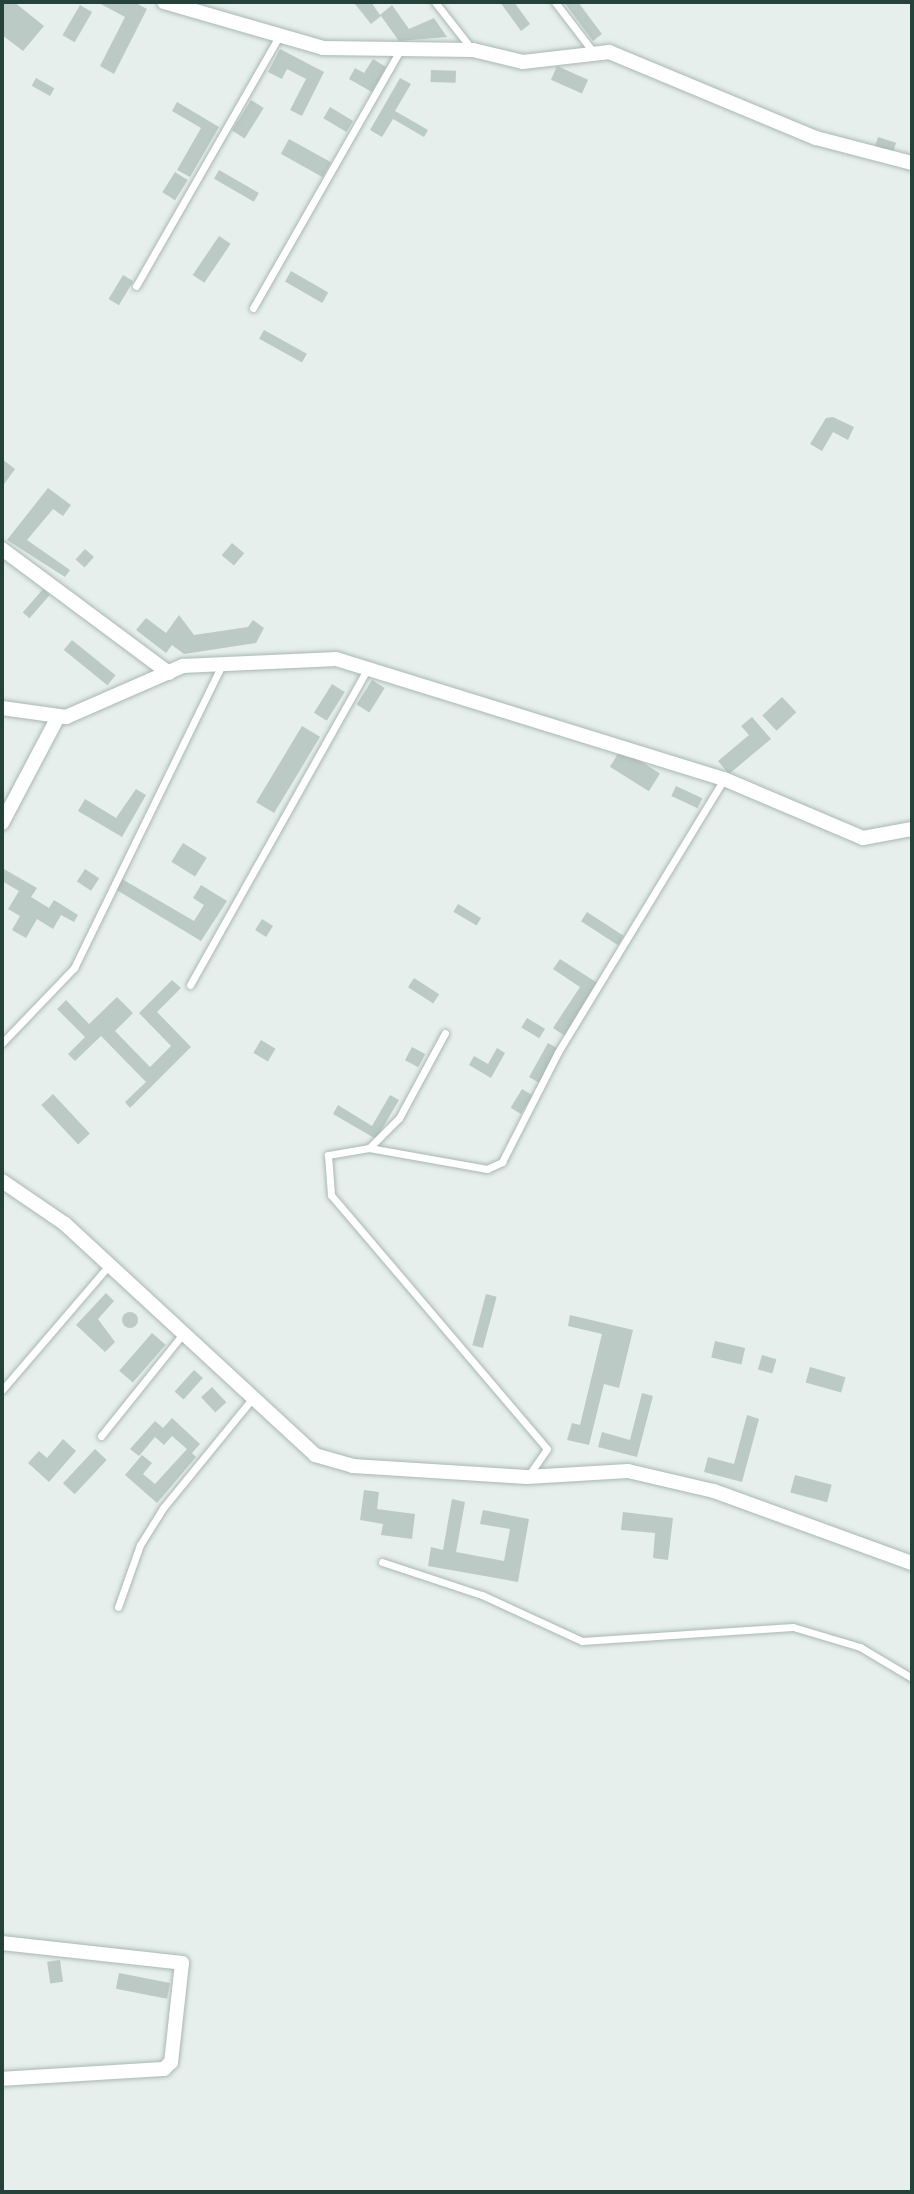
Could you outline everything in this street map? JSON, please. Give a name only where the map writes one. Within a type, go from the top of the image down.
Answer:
[{"type":"street","points":[[164,2],[323,48],[473,50],[523,62],[609,52],[816,138],[912,163]]},
{"type":"street","points":[[2,549],[169,673]]},
{"type":"street","points":[[2,708],[58,717],[169,673],[223,663],[336,659],[369,666],[724,779],[863,838],[912,829]]},
{"type":"street","points":[[2,823],[58,717]]},
{"type":"street","points":[[2,1181],[65,1224],[315,1455],[340,1462],[527,1477],[628,1471],[714,1491],[912,1563]]},
{"type":"street","points":[[2,1943],[182,1963],[171,2062],[164,2069],[2,2079]]},
{"type":"lane","points":[[435,2],[473,50]]},
{"type":"lane","points":[[555,2],[594,53]]},
{"type":"lane","points":[[136,286],[279,36]]},
{"type":"lane","points":[[253,308],[400,50]]},
{"type":"lane","points":[[2,1043],[74,968],[223,663]]},
{"type":"lane","points":[[190,985],[369,666]]},
{"type":"lane","points":[[527,1477],[547,1449],[331,1195],[328,1155],[369,1148],[487,1169],[502,1162],[558,1052],[724,779]]},
{"type":"lane","points":[[369,1148],[399,1118],[445,1033]]},
{"type":"lane","points":[[2,1390],[109,1265]]},
{"type":"lane","points":[[101,1436],[182,1335]]},
{"type":"lane","points":[[118,1607],[140,1545],[163,1508],[252,1399]]},
{"type":"lane","points":[[382,1562],[482,1595],[582,1641],[793,1627],[860,1647],[912,1678]]},
{"type":"building","points":[[2,2],[14,2],[44,26],[23,51],[2,35]]},
{"type":"building","points":[[97,2],[134,2],[147,9],[114,74],[100,66],[125,17]]},
{"type":"building","points":[[371,2],[380,15],[392,5],[409,29],[434,18],[447,37],[399,41],[381,16],[371,24],[355,4]]},
{"type":"building","points":[[500,2],[514,2],[530,24],[521,31]]},
{"type":"building","points":[[564,2],[578,2],[602,34],[593,41]]},
{"type":"building","points":[[80,5],[92,12],[75,42],[62,35]]},
{"type":"building","points":[[280,49],[324,72],[302,116],[290,110],[306,79],[287,69],[282,79],[268,72]]},
{"type":"building","points":[[373,59],[386,67],[372,92],[349,79],[355,68],[364,73]]},
{"type":"building","points":[[557,66],[588,80],[582,94],[551,80]]},
{"type":"building","points":[[431,70],[456,71],[456,83],[431,82]]},
{"type":"building","points":[[36,78],[54,88],[50,96],[32,86]]},
{"type":"building","points":[[400,78],[411,84],[395,111],[428,130],[424,137],[393,119],[382,137],[370,130]]},
{"type":"building","points":[[251,100],[264,108],[245,138],[232,131]]},
{"type":"building","points":[[177,102],[219,127],[190,177],[177,170],[201,128],[172,111]]},
{"type":"building","points":[[330,107],[353,121],[346,132],[323,118]]},
{"type":"building","points":[[878,137],[896,143],[892,155],[874,149]]},
{"type":"building","points":[[289,139],[331,162],[323,177],[281,154]]},
{"type":"building","points":[[219,170],[259,193],[254,202],[214,179]]},
{"type":"building","points":[[175,172],[188,180],[175,200],[162,192]]},
{"type":"building","points":[[219,236],[231,244],[204,283],[193,275]]},
{"type":"building","points":[[291,271],[328,292],[322,303],[285,281]]},
{"type":"building","points":[[123,275],[133,281],[119,305],[109,299]]},
{"type":"building","points":[[264,330],[307,354],[302,363],[259,339]]},
{"type":"building","points":[[833,417],[854,427],[848,440],[833,432],[822,451],[810,444],[826,418]]},
{"type":"building","points":[[2,459],[15,469],[2,487]]},
{"type":"building","points":[[48,488],[71,505],[63,516],[53,509],[27,540],[70,570],[65,577],[7,540]]},
{"type":"building","points":[[232,543],[244,553],[234,566],[222,555]]},
{"type":"building","points":[[85,549],[94,557],[85,567],[76,559]]},
{"type":"building","points":[[43,589],[50,595],[29,618],[23,612]]},
{"type":"building","points":[[179,615],[194,635],[248,627],[253,620],[264,628],[256,643],[184,654],[172,645],[166,653],[136,630],[146,618],[166,633]]},
{"type":"building","points":[[72,640],[116,675],[107,685],[64,650]]},
{"type":"building","points":[[372,680],[385,688],[369,713],[357,705]]},
{"type":"building","points":[[332,684],[345,692],[327,721],[314,713]]},
{"type":"building","points":[[782,697],[796,712],[777,731],[762,715]]},
{"type":"building","points":[[752,717],[771,739],[729,774],[718,761],[749,735],[741,726]]},
{"type":"building","points":[[302,726],[320,737],[274,813],[256,802]]},
{"type":"building","points":[[621,749],[660,773],[649,791],[610,767]]},
{"type":"building","points":[[676,786],[702,798],[698,808],[671,796]]},
{"type":"building","points":[[136,789],[146,795],[122,837],[78,811],[85,799],[116,818]]},
{"type":"building","points":[[183,843],[207,858],[195,876],[171,862]]},
{"type":"building","points":[[2,868],[37,888],[31,897],[49,908],[54,900],[78,915],[74,922],[61,915],[53,929],[37,919],[26,938],[12,930],[20,916],[8,909],[19,891],[2,881]]},
{"type":"building","points":[[85,869],[99,878],[91,891],[77,882]]},
{"type":"building","points":[[122,879],[194,921],[204,905],[193,898],[201,885],[227,901],[201,941],[115,889]]},
{"type":"building","points":[[458,904],[481,918],[477,926],[453,912]]},
{"type":"building","points":[[587,912],[624,936],[618,945],[581,921]]},
{"type":"building","points":[[262,919],[273,926],[266,937],[255,930]]},
{"type":"building","points":[[560,959],[599,984],[565,1036],[553,1028],[580,987],[553,969]]},
{"type":"building","points":[[414,978],[439,994],[433,1004],[408,987]]},
{"type":"building","points":[[172,980],[181,988],[157,1012],[191,1047],[130,1108],[125,1102],[146,1082],[101,1036],[75,1061],[68,1054],[85,1037],[57,1009],[66,1000],[89,1024],[117,997],[133,1013],[115,1031],[150,1067],[171,1046],[139,1013]]},
{"type":"building","points":[[527,1018],[545,1029],[539,1038],[521,1027]]},
{"type":"building","points":[[261,1040],[276,1049],[268,1062],[253,1053]]},
{"type":"building","points":[[548,1043],[559,1049],[540,1083],[529,1077]]},
{"type":"building","points":[[412,1047],[425,1054],[418,1067],[405,1060]]},
{"type":"building","points":[[497,1048],[505,1053],[491,1078],[469,1065],[474,1056],[488,1064]]},
{"type":"building","points":[[522,1089],[532,1095],[521,1114],[511,1108]]},
{"type":"building","points":[[53,1094],[90,1133],[78,1144],[41,1105]]},
{"type":"building","points":[[390,1095],[399,1100],[376,1139],[333,1114],[338,1105],[372,1126]]},
{"type":"building","points":[[106,1293],[114,1301],[98,1319],[115,1342],[105,1352],[76,1325]]},
{"type":"building","points":[[486,1294],[497,1297],[483,1348],[472,1345]]},
{"type":"building","points":[[130,1312],[136,1314],[136,1326],[130,1328],[124,1326],[122,1320],[124,1314]]},
{"type":"building","points":[[570,1315],[633,1330],[619,1388],[604,1384],[589,1445],[567,1440],[572,1423],[580,1425],[602,1334],[568,1326]]},
{"type":"building","points":[[152,1333],[166,1345],[133,1383],[119,1371]]},
{"type":"building","points":[[715,1341],[745,1348],[741,1365],[711,1358]]},
{"type":"building","points":[[762,1355],[776,1359],[772,1374],[758,1369]]},
{"type":"building","points":[[810,1367],[846,1377],[841,1393],[806,1382]]},
{"type":"building","points":[[194,1370],[203,1378],[184,1400],[175,1392]]},
{"type":"building","points":[[212,1387],[226,1402],[215,1413],[201,1397]]},
{"type":"building","points":[[642,1393],[653,1396],[637,1457],[598,1447],[602,1432],[630,1440]]},
{"type":"building","points":[[747,1415],[759,1419],[742,1482],[704,1472],[708,1457],[734,1464]]},
{"type":"building","points":[[172,1418],[200,1444],[192,1453],[196,1457],[157,1503],[125,1475],[142,1455],[152,1463],[143,1474],[155,1484],[187,1449],[172,1436],[164,1445],[155,1437],[139,1456],[130,1449],[155,1421],[163,1428]]},
{"type":"building","points":[[63,1439],[76,1451],[49,1482],[28,1463],[39,1451],[47,1458]]},
{"type":"building","points":[[95,1449],[107,1460],[75,1494],[63,1483]]},
{"type":"building","points":[[795,1475],[832,1485],[827,1502],[790,1492]]},
{"type":"building","points":[[364,1490],[379,1492],[377,1509],[415,1514],[412,1539],[381,1535],[383,1524],[360,1520]]},
{"type":"building","points":[[452,1499],[465,1502],[456,1552],[504,1561],[510,1529],[480,1524],[483,1510],[529,1519],[518,1582],[428,1566],[431,1547],[443,1550]]},
{"type":"building","points":[[623,1512],[673,1518],[668,1560],[653,1558],[655,1533],[621,1530]]},
{"type":"building","points":[[60,1960],[63,1982],[50,1984],[47,1962]]},
{"type":"building","points":[[119,1973],[170,1983],[167,1999],[116,1989]]}]
